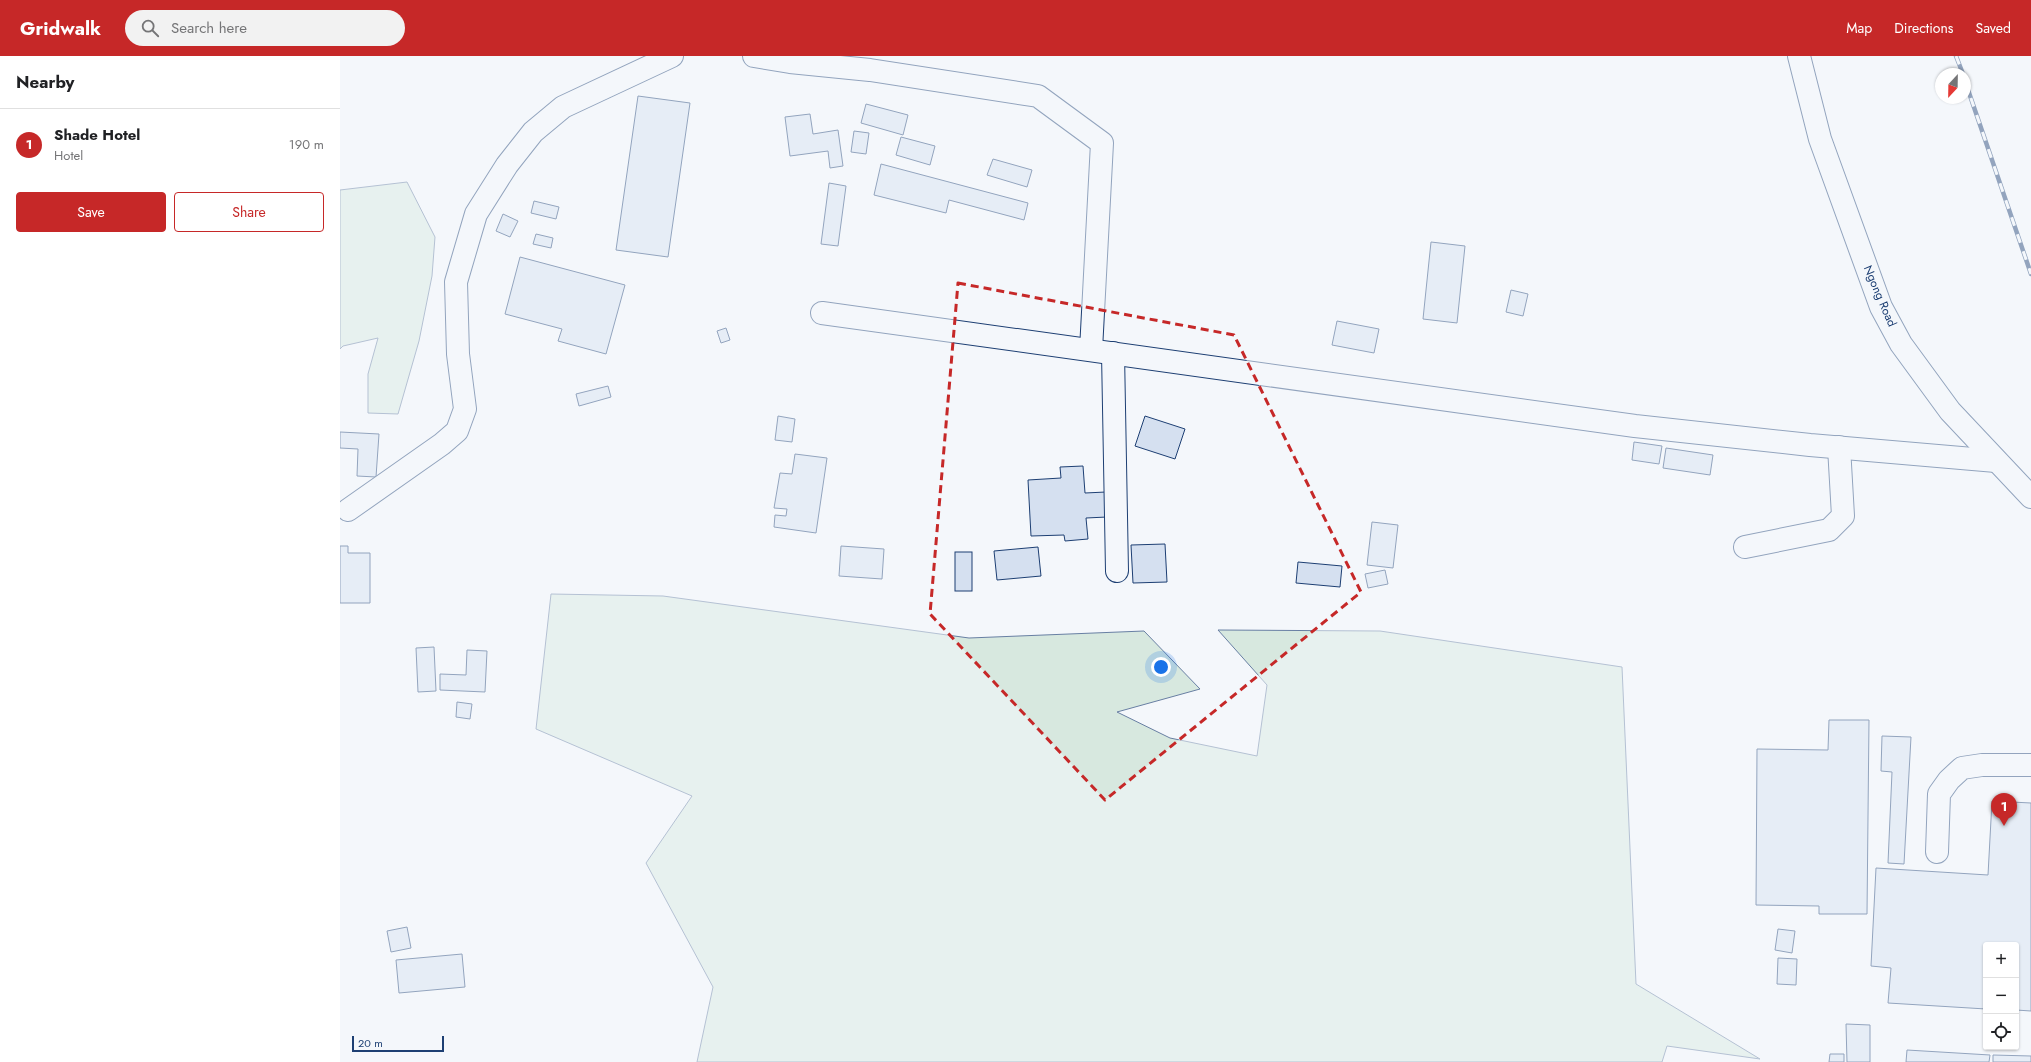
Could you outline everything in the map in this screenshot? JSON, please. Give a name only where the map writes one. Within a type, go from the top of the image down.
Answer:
[{"type":"street","points":[[348,510],[442,444],[456,431],[465,409],[458,354],[456,282],[476,214],[507,165],[533,132],[562,107],[672,56]]},
{"type":"street","points":[[754,56],[790,62],[870,70],[1038,96],[1102,143],[1091,350]]},
{"type":"street","name":"Ngong Road","points":[[1798,56],[1820,139],[1881,307],[1901,344],[1927,382],[1950,411],[2031,497]]},
{"type":"street","points":[[822,313],[1636,426],[1838,447],[1996,461]]},
{"type":"street","points":[[1113,353],[1117,571]]},
{"type":"street","points":[[1745,547],[1829,530],[1843,516],[1838,447]]},
{"type":"street","points":[[1937,852],[1939,794],[1948,780],[1962,768],[1982,765],[2031,765]]},
{"type":"highlighted area","points":[[958,283],[1234,335],[1361,592],[1105,800],[930,614]]},
{"type":"shaded area","points":[[407,182],[435,237],[432,276],[419,341],[398,414],[368,413],[368,374],[378,338],[343,346],[340,349],[340,190]]},
{"type":"shaded area","points":[[551,594],[663,596],[969,638],[1144,631],[1200,689],[1117,712],[1170,738],[1257,756],[1267,685],[1218,630],[1380,631],[1622,667],[1636,984],[1760,1059],[1667,1046],[1662,1062],[697,1062],[713,987],[646,863],[692,796],[536,729]]},
{"type":"building","points":[[638,96],[690,103],[668,257],[616,250]]},
{"type":"building","points":[[866,104],[908,115],[903,135],[861,123]]},
{"type":"building","points":[[810,114],[813,134],[838,130],[843,166],[830,168],[828,151],[790,156],[785,117]]},
{"type":"building","points":[[854,131],[869,133],[866,154],[851,152]]},
{"type":"building","points":[[901,137],[935,146],[930,165],[896,155]]},
{"type":"building","points":[[993,159],[1032,170],[1027,187],[987,175]]},
{"type":"building","points":[[881,164],[1028,203],[1024,220],[949,200],[946,213],[874,195]]},
{"type":"building","points":[[829,183],[846,186],[838,246],[821,244]]},
{"type":"building","points":[[534,201],[559,207],[556,219],[531,213]]},
{"type":"building","points":[[503,214],[518,221],[510,237],[496,231]]},
{"type":"building","points":[[536,234],[553,238],[551,248],[533,244]]},
{"type":"building","points":[[1431,242],[1465,246],[1457,323],[1423,319]]},
{"type":"building","points":[[520,257],[625,285],[606,354],[558,341],[562,329],[505,314]]},
{"type":"building","points":[[1511,290],[1528,294],[1523,316],[1506,312]]},
{"type":"building","points":[[1337,321],[1379,329],[1374,353],[1332,345]]},
{"type":"building","points":[[726,328],[730,340],[721,343],[717,331]]},
{"type":"building","points":[[608,386],[611,397],[579,406],[576,394]]},
{"type":"building","points":[[778,416],[795,419],[792,442],[775,440]]},
{"type":"building","points":[[1145,416],[1185,429],[1175,459],[1135,446]]},
{"type":"building","points":[[340,432],[379,434],[376,477],[357,476],[358,449],[340,448]]},
{"type":"building","points":[[1634,442],[1662,446],[1659,464],[1632,460]]},
{"type":"building","points":[[1666,448],[1713,455],[1710,475],[1663,468]]},
{"type":"building","points":[[795,454],[827,458],[816,533],[774,527],[775,515],[786,516],[787,509],[774,508],[780,473],[792,474]]},
{"type":"building","points":[[1083,466],[1085,493],[1106,492],[1107,517],[1086,518],[1088,539],[1065,541],[1064,535],[1031,536],[1028,480],[1061,478],[1060,467]]},
{"type":"building","points":[[1372,522],[1398,525],[1393,568],[1367,565]]},
{"type":"building","points":[[1165,544],[1167,582],[1133,583],[1131,545]]},
{"type":"building","points":[[340,546],[348,546],[348,553],[370,553],[370,603],[340,603]]},
{"type":"building","points":[[841,546],[884,549],[882,579],[839,576]]},
{"type":"building","points":[[1038,547],[1041,576],[997,580],[994,551]]},
{"type":"building","points":[[955,552],[972,552],[972,591],[955,591]]},
{"type":"building","points":[[1298,562],[1342,566],[1340,587],[1296,583]]},
{"type":"building","points":[[1385,570],[1388,584],[1368,588],[1365,574]]},
{"type":"building","points":[[434,647],[436,691],[418,692],[416,648]]},
{"type":"building","points":[[467,650],[487,651],[485,692],[440,690],[440,674],[466,675]]},
{"type":"building","points":[[457,702],[472,704],[470,719],[456,717]]},
{"type":"building","points":[[1829,720],[1869,720],[1867,914],[1819,914],[1819,906],[1756,905],[1757,749],[1828,750]]},
{"type":"building","points":[[1882,736],[1911,737],[1904,864],[1888,863],[1892,772],[1881,771]]},
{"type":"building","points":[[1992,801],[2031,803],[2031,1011],[2019,1010],[2019,942],[1983,942],[1983,1009],[1888,1003],[1891,968],[1871,966],[1876,868],[1988,875]]},
{"type":"building","points":[[407,927],[411,948],[391,952],[387,931]]},
{"type":"building","points":[[1778,929],[1795,931],[1792,953],[1775,950]]},
{"type":"building","points":[[462,954],[465,987],[399,993],[396,960]]},
{"type":"building","points":[[1778,958],[1797,959],[1796,985],[1777,984]]},
{"type":"building","points":[[1846,1024],[1870,1025],[1870,1062],[1847,1062]]},
{"type":"building","points":[[1907,1050],[1990,1055],[1989,1062],[1906,1062]]},
{"type":"building","points":[[1830,1054],[1844,1054],[1844,1062],[1829,1062]]},
{"type":"building","points":[[1993,1055],[2031,1056],[2031,1062],[1993,1062]]},
{"type":"railway","points":[[1956,56],[1961,68]]},
{"type":"railway","points":[[1971,99],[2031,274]]},
{"type":"place","name":"Shade Hotel","points":[[2004,826]]}]
